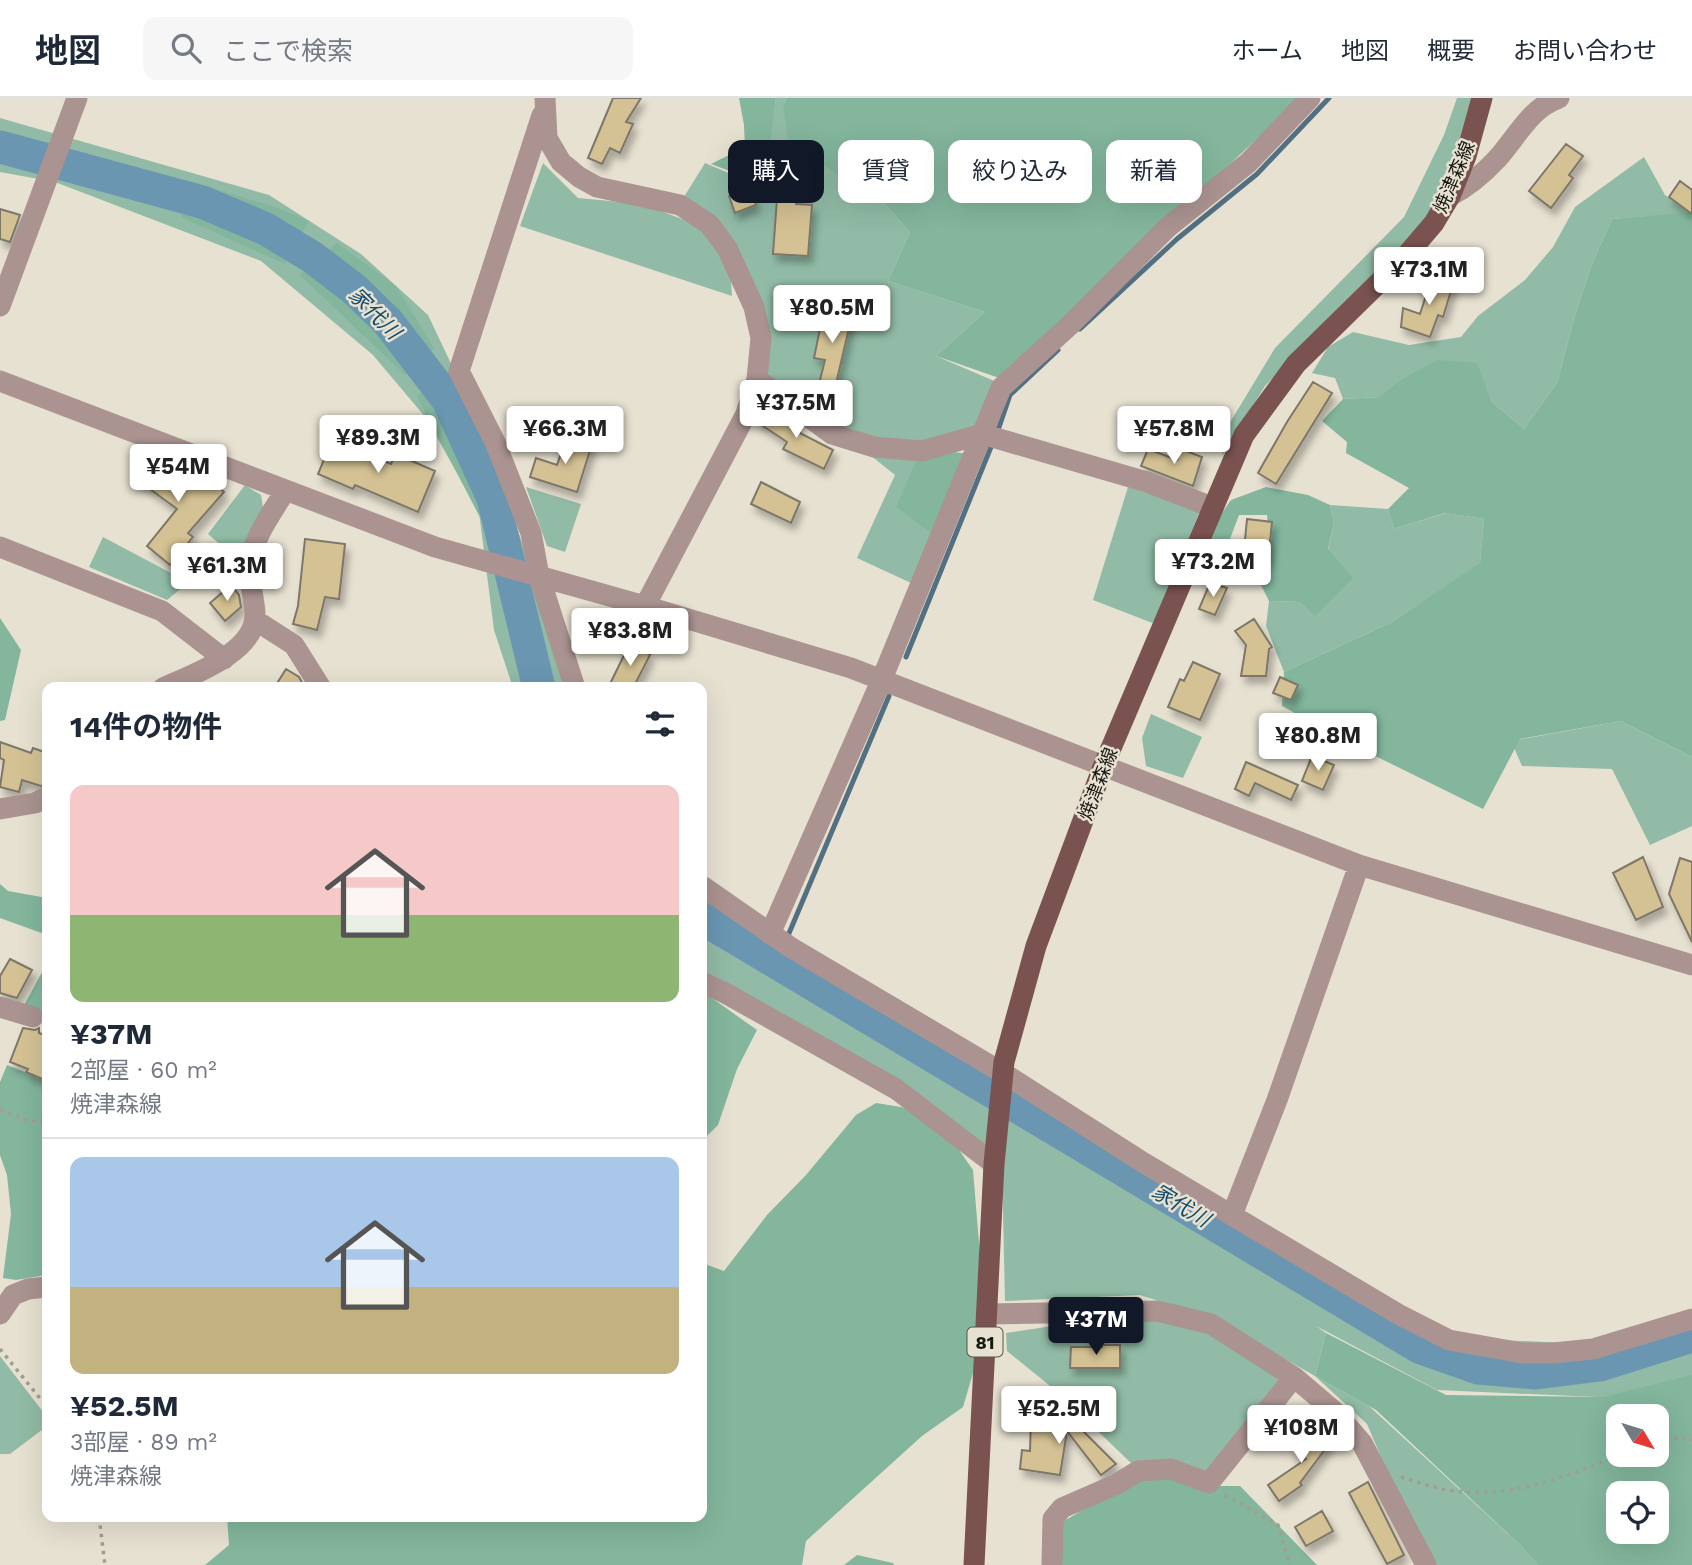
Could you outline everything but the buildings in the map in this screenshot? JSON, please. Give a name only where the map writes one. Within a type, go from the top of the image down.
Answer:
[{"type":"main road","name":"焼津森線","points":[[974,1565],[994,1164],[1004,1067],[1036,946],[1103,767],[1244,435],[1296,365],[1405,257],[1434,223],[1450,196],[1466,156],[1482,98]]},
{"type":"street","points":[[0,306],[77,98]]},
{"type":"street","points":[[780,940],[883,680],[985,435],[1001,388],[1070,325],[1168,227],[1248,163],[1310,98]]},
{"type":"street","points":[[1450,196],[1475,182],[1527,120],[1559,98]]},
{"type":"street","points":[[545,102],[547,138],[561,162],[579,177],[597,187],[680,205],[709,224],[727,248],[754,307],[761,338],[757,379],[746,414],[645,606]]},
{"type":"street","points":[[545,102],[459,371],[495,442],[531,533],[531,574],[573,682]]},
{"type":"street","points":[[757,379],[832,434],[874,447],[922,451],[985,435],[1147,482],[1212,507]]},
{"type":"street","points":[[0,381],[435,547],[851,668],[1359,865],[1692,965]]},
{"type":"street","points":[[176,682],[225,659],[243,642],[255,620],[249,565],[256,540],[285,491]]},
{"type":"street","points":[[0,547],[162,611],[225,659]]},
{"type":"street","points":[[255,620],[294,645],[317,682]]},
{"type":"street","points":[[0,809],[42,799]]},
{"type":"street","points":[[1232,1215],[1277,1100],[1359,865]]},
{"type":"street","points":[[707,889],[780,940],[1004,1067],[1144,1163],[1398,1314],[1449,1340],[1522,1353],[1554,1353],[1593,1349],[1692,1319]]},
{"type":"street","points":[[707,984],[896,1089],[994,1164]]},
{"type":"street","points":[[0,1007],[33,1017]]},
{"type":"street","points":[[0,1314],[13,1295],[42,1288]]},
{"type":"street","points":[[986,1314],[1157,1311],[1211,1325],[1294,1377],[1341,1419],[1362,1443],[1426,1565]]},
{"type":"street","points":[[1052,1565],[1054,1519],[1062,1508],[1117,1484],[1138,1471],[1171,1469],[1209,1483],[1294,1377]]},
{"type":"path","points":[[0,1110],[30,1121],[42,1121]]},
{"type":"path","points":[[0,1349],[42,1401]]},
{"type":"path","points":[[1670,1439],[1692,1440]]},
{"type":"path","points":[[1376,1471],[1453,1491],[1502,1492],[1585,1470],[1606,1461]]},
{"type":"path","points":[[1209,1483],[1236,1503],[1278,1525],[1290,1565]]},
{"type":"path","points":[[100,1522],[105,1565]]},
{"type":"green space","points":[[739,98],[776,98],[771,140],[745,140]]},
{"type":"green space","points":[[776,98],[787,98],[783,105],[812,140],[770,140]]},
{"type":"green space","points":[[787,98],[1300,98],[1202,190],[1202,140],[1106,140],[1106,203],[1189,203],[1002,379],[936,356],[985,312],[888,281],[910,232],[884,203],[934,203],[934,140],[838,140],[838,175],[824,165],[824,140],[788,140],[783,105]]},
{"type":"green space","points":[[1457,98],[1474,98],[1455,163],[1428,215],[1403,245],[1265,386],[1222,456],[1223,434],[1275,348],[1404,217],[1444,135]]},
{"type":"green space","points":[[0,118],[269,195],[361,254],[428,315],[472,408],[505,489],[566,682],[511,682],[494,630],[479,512],[426,418],[373,355],[261,261],[55,182],[0,172]]},
{"type":"green space","points":[[824,155],[838,172],[838,203],[884,203],[910,232],[888,281],[985,312],[936,356],[999,383],[977,427],[917,451],[865,445],[761,382],[728,237],[679,205],[705,163],[728,173],[728,203],[824,203]]},
{"type":"green space","points":[[728,156],[728,170],[711,164]]},
{"type":"green space","points":[[1644,157],[1665,195],[1690,213],[1612,219],[1592,264],[1557,383],[1524,429],[1491,401],[1379,397],[1343,399],[1335,378],[1312,373],[1328,347],[1353,332],[1409,345],[1461,337],[1478,316],[1525,280],[1553,247],[1575,207]]},
{"type":"green space","points":[[543,163],[578,198],[642,204],[706,228],[730,266],[732,296],[520,226]]},
{"type":"green space","points":[[183,179],[275,207],[309,221],[285,264],[181,217]]},
{"type":"green space","points":[[1692,212],[1692,757],[1621,721],[1520,739],[1483,809],[1351,744],[1282,706],[1284,672],[1392,622],[1480,563],[1484,519],[1445,513],[1394,529],[1388,509],[1409,488],[1346,453],[1347,442],[1322,421],[1343,399],[1379,397],[1401,380],[1437,360],[1477,363],[1491,401],[1524,429],[1557,383],[1592,264],[1612,219]]},
{"type":"green space","points":[[337,243],[396,286],[434,348],[405,375],[300,275]]},
{"type":"green space","points":[[451,369],[515,517],[486,529],[417,396]]},
{"type":"green space","points":[[954,452],[968,454],[933,534],[896,507],[917,459]]},
{"type":"green space","points":[[870,455],[917,459],[933,534],[911,583],[857,558],[895,475]]},
{"type":"green space","points":[[245,485],[261,495],[264,513],[238,560],[208,534]]},
{"type":"green space","points":[[526,487],[581,504],[565,552],[547,546]]},
{"type":"green space","points":[[1128,487],[1201,508],[1155,624],[1093,600]]},
{"type":"green space","points":[[1266,487],[1308,495],[1330,505],[1334,522],[1328,549],[1353,578],[1315,616],[1301,602],[1269,601],[1258,579],[1271,555],[1267,515],[1239,515],[1225,552],[1232,582],[1215,575],[1208,551],[1212,527],[1231,500]]},
{"type":"green space","points":[[1330,505],[1388,509],[1394,529],[1446,513],[1484,519],[1480,564],[1392,622],[1284,672],[1266,626],[1269,601],[1301,602],[1328,550],[1334,522]]},
{"type":"green space","points":[[103,537],[171,573],[195,543],[217,559],[167,600],[89,567]]},
{"type":"green space","points":[[0,618],[21,650],[5,720],[0,721]]},
{"type":"green space","points":[[1151,714],[1202,737],[1183,778],[1146,766],[1142,738]]},
{"type":"green space","points":[[1621,721],[1692,757],[1692,826],[1650,845],[1612,769],[1522,766],[1511,741]]},
{"type":"green space","points":[[0,884],[8,891],[42,897],[42,933],[0,918]]},
{"type":"green space","points":[[707,889],[1232,1215],[1454,1338],[1590,1344],[1692,1311],[1692,1378],[1620,1398],[1437,1390],[1316,1326],[1326,1333],[1315,1376],[1212,1318],[1140,1295],[1005,1301],[1002,1164],[904,1096],[707,987]]},
{"type":"green space","points":[[42,972],[42,1022],[22,1009]]},
{"type":"green space","points":[[707,995],[757,1030],[737,1069],[718,1125],[707,1136]]},
{"type":"green space","points":[[7,1065],[42,1079],[42,1276],[16,1280],[3,1278],[11,1214],[7,1175],[0,1155],[0,1082]]},
{"type":"green space","points":[[876,1103],[901,1107],[941,1124],[973,1170],[986,1329],[963,1407],[922,1436],[806,1541],[802,1565],[205,1565],[229,1545],[227,1522],[707,1522],[707,1265],[724,1271],[767,1215],[806,1175],[856,1115]]},
{"type":"green space","points":[[1157,1318],[1220,1330],[1286,1372],[1209,1483],[1148,1471],[1130,1462],[1055,1390],[1007,1351],[1006,1333],[1059,1325]]},
{"type":"green space","points":[[1326,1333],[1446,1395],[1604,1397],[1692,1375],[1692,1565],[1538,1565],[1376,1410],[1315,1376]]},
{"type":"green space","points":[[0,1356],[42,1411],[42,1430],[10,1454],[0,1454]]},
{"type":"green space","points":[[1315,1376],[1369,1406],[1520,1545],[1538,1565],[1427,1565],[1367,1424]]},
{"type":"green space","points":[[1148,1471],[1209,1486],[1240,1486],[1317,1565],[1058,1565],[1059,1524]]},
{"type":"green space","points":[[857,1555],[893,1563],[894,1565],[844,1565]]},
{"type":"waterway","points":[[1080,329],[1177,239],[1257,174],[1329,98]]},
{"type":"waterway","name":"家代川","points":[[0,147],[202,202],[266,229],[312,257],[354,289],[388,322],[448,400],[493,498],[538,682]]},
{"type":"waterway","points":[[997,433],[1010,395],[1058,350]]},
{"type":"waterway","points":[[906,657],[993,442]]},
{"type":"waterway","points":[[787,938],[889,696]]},
{"type":"waterway","name":"家代川","points":[[707,921],[1421,1348],[1478,1368],[1536,1373],[1600,1365],[1692,1336]]},
{"type":"waterway","points":[[773,962],[782,947]]}]
